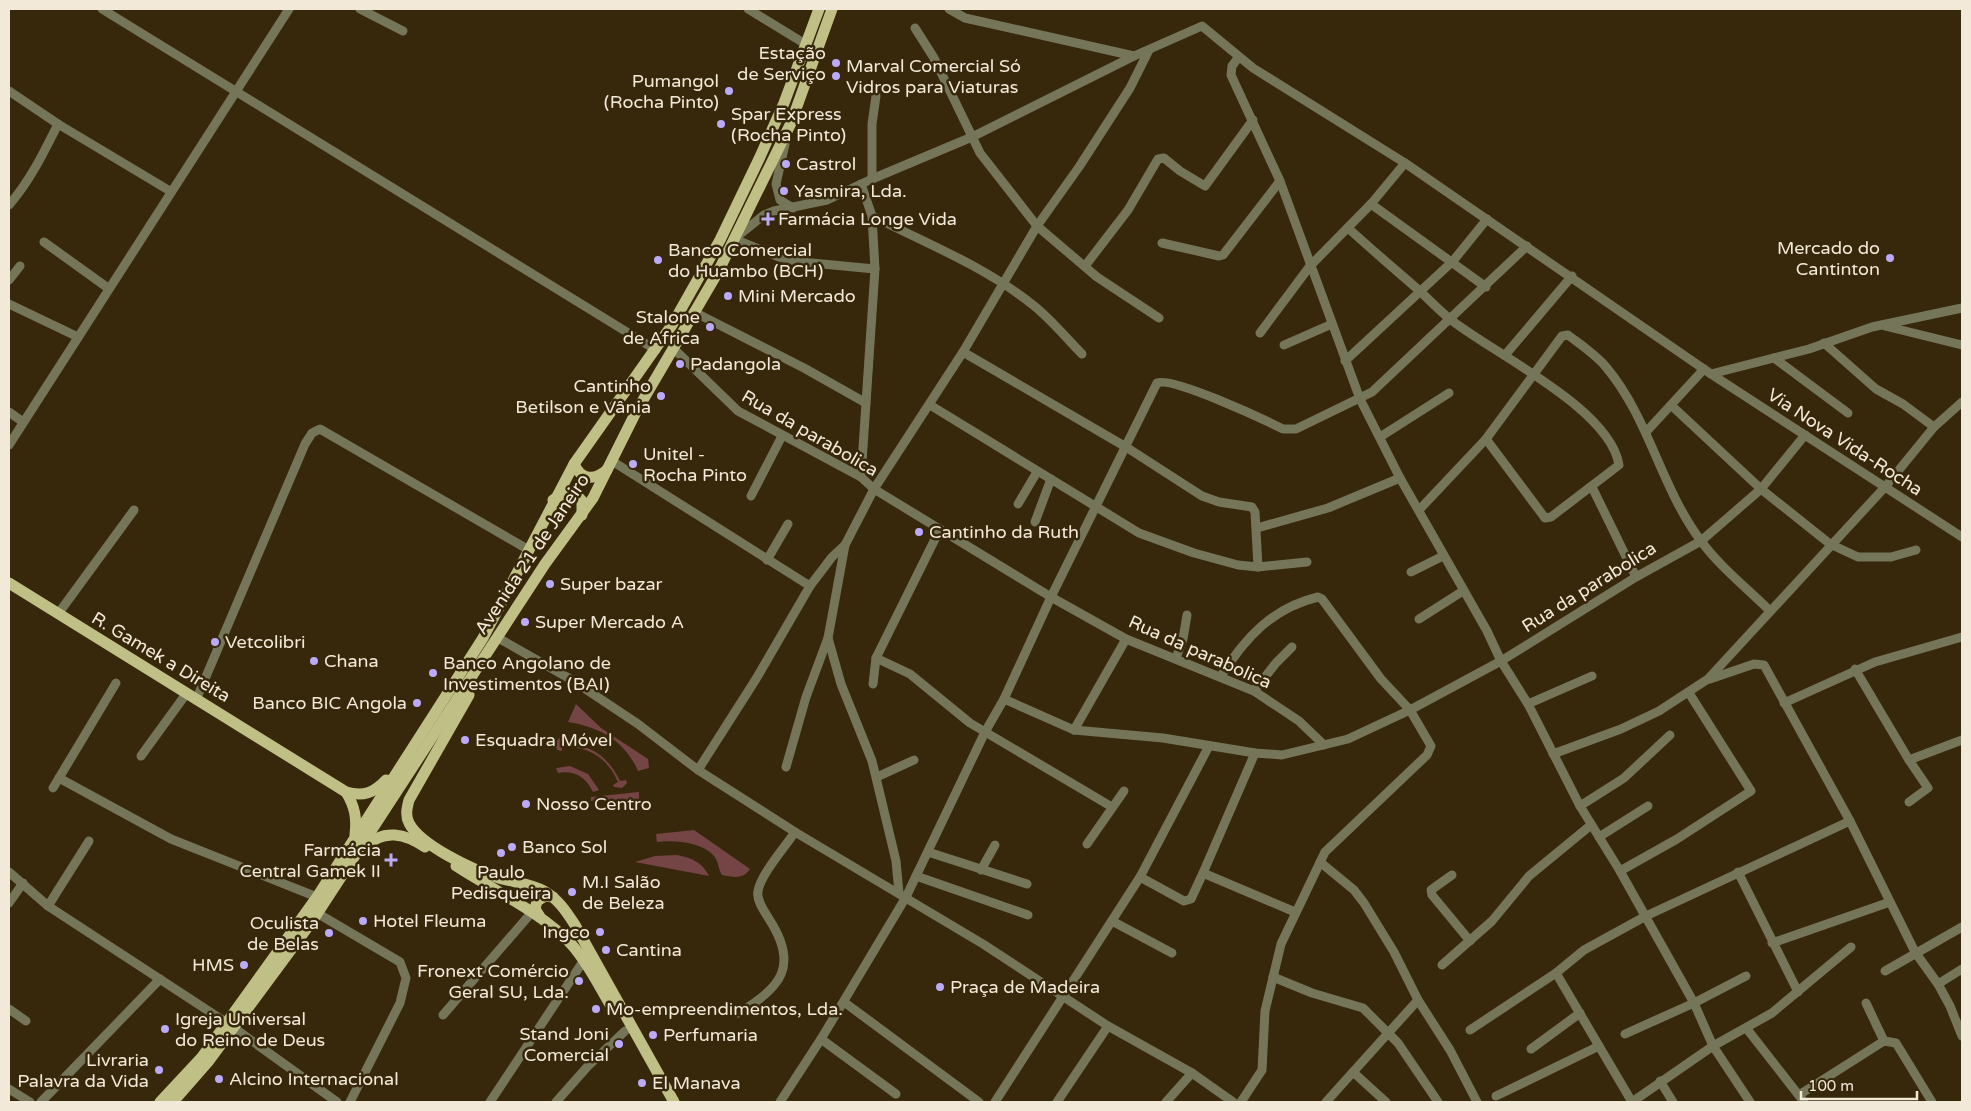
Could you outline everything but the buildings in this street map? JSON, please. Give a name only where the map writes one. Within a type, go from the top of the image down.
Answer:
[{"type":"main road","name":"Avenida 21 de Janeiro","points":[[173,1102],[208,1062],[354,840],[374,806],[412,751],[483,638],[553,500],[574,464],[656,350],[686,300],[723,233],[784,103],[819,9]]},
{"type":"main road","name":"Avenida 21 de Janeiro","points":[[160,1102],[230,1026],[318,913],[545,564],[581,516],[610,465],[636,412],[674,348],[734,239],[790,123],[832,9]]},
{"type":"main road","points":[[574,464],[579,473],[588,478],[598,477],[610,465]]},
{"type":"main road","points":[[553,500],[561,493],[576,494],[582,501],[581,516]]},
{"type":"main road","name":"R. Gamek a Direita","points":[[9,583],[346,792]]},
{"type":"main road","points":[[515,610],[417,784],[409,800],[407,817],[413,829],[420,837],[480,871],[539,889],[553,897],[575,925],[674,1102]]},
{"type":"main road","points":[[346,792],[355,795],[370,793],[382,785],[412,751]]},
{"type":"main road","points":[[346,792],[355,808],[357,820],[354,840]]},
{"type":"main road","points":[[339,880],[367,845],[380,837],[400,835],[418,842],[536,915],[562,935],[584,960],[665,1102]]},
{"type":"main road","points":[[536,915],[537,901],[546,896],[553,897]]},
{"type":"street","points":[[102,9],[656,350]]},
{"type":"street","points":[[9,445],[288,9]]},
{"type":"street","points":[[360,9],[403,32]]},
{"type":"street","points":[[748,9],[807,45]]},
{"type":"street","points":[[949,9],[965,18],[1134,56]]},
{"type":"street","name":"Via Nova Vida-Rocha","points":[[1148,50],[1202,26],[1238,58],[1405,163],[1572,276],[1707,372],[1962,537]]},
{"type":"street","points":[[915,28],[934,58],[972,137],[1000,181],[1037,226],[1124,297],[1159,318]]},
{"type":"street","points":[[734,239],[764,215],[774,211],[827,200],[972,137],[1148,50]]},
{"type":"street","points":[[786,767],[806,697],[828,638],[845,545],[874,489],[964,352],[1037,226],[1126,96],[1148,50]]},
{"type":"street","points":[[1238,58],[1232,66],[1231,75],[1280,181],[1360,399],[1400,478],[1463,591],[1488,631],[1501,661],[1528,704],[1580,806],[1620,871],[1694,1003],[1713,1046],[1750,1102]]},
{"type":"street","points":[[9,91],[58,124],[170,191]]},
{"type":"street","points":[[872,179],[872,124],[876,96]]},
{"type":"street","points":[[1085,266],[1128,210],[1158,159],[1164,158],[1180,171],[1205,186],[1253,120]]},
{"type":"street","points":[[790,123],[776,184],[780,200],[793,208]]},
{"type":"street","points":[[9,204],[19,193],[58,124]]},
{"type":"street","points":[[1260,333],[1310,266],[1371,204],[1405,163]]},
{"type":"street","points":[[1162,243],[1219,256],[1223,255],[1280,181]]},
{"type":"street","points":[[861,184],[872,216],[875,269],[861,477]]},
{"type":"street","points":[[1371,204],[1486,286]]},
{"type":"street","points":[[872,216],[932,245],[1003,285],[1038,309],[1082,354]]},
{"type":"street","points":[[1345,361],[1453,261],[1487,219]]},
{"type":"street","points":[[1348,228],[1450,320],[1506,354],[1535,375],[1596,426],[1612,448],[1619,462],[1618,467],[1592,487],[1551,516],[1545,518],[1486,439]]},
{"type":"street","points":[[734,239],[800,262],[875,269]]},
{"type":"street","points":[[44,242],[108,288]]},
{"type":"street","points":[[780,1102],[844,1002],[902,895],[916,876],[1157,383],[1162,381],[1212,398],[1284,429],[1296,429],[1360,399],[1383,382],[1527,246]]},
{"type":"street","points":[[9,280],[20,266]]},
{"type":"street","points":[[1506,354],[1572,276]]},
{"type":"street","points":[[9,304],[78,337]]},
{"type":"street","points":[[1646,432],[1707,372],[1774,358],[1882,325],[1962,308]]},
{"type":"street","points":[[694,312],[804,368],[866,403]]},
{"type":"street","points":[[1284,345],[1332,324]]},
{"type":"street","points":[[1882,325],[1962,346]]},
{"type":"street","points":[[1419,510],[1486,439],[1562,336],[1568,335],[1606,366],[1623,391],[1646,432],[1674,493],[1701,541],[1770,611]]},
{"type":"street","points":[[1824,343],[1876,389],[1903,404],[1934,427]]},
{"type":"street","name":"Rua da parabolica","points":[[674,348],[738,412],[861,477],[874,489],[1051,597],[1126,638],[1254,691],[1299,721],[1324,745],[1348,739],[1410,710],[1501,661],[1636,577],[1701,541],[1761,489],[1805,435]]},
{"type":"street","points":[[964,352],[1126,447],[1202,496],[1219,502],[1252,507],[1256,512],[1258,567]]},
{"type":"street","points":[[1774,358],[1848,413]]},
{"type":"street","points":[[1380,438],[1449,393]]},
{"type":"street","points":[[1553,754],[1621,729],[1659,711],[1708,679],[1830,544],[1885,488],[1934,427],[1962,402]]},
{"type":"street","points":[[930,405],[1139,533],[1220,561],[1258,567],[1307,562]]},
{"type":"street","points":[[1672,406],[1761,489],[1830,544],[1858,557],[1891,557],[1916,550]]},
{"type":"street","points":[[9,412],[23,422]]},
{"type":"street","points":[[141,756],[191,697],[298,459],[312,433],[320,429],[529,550]]},
{"type":"street","points":[[751,496],[782,436]]},
{"type":"street","points":[[610,465],[810,586]]},
{"type":"street","points":[[1018,504],[1037,472]]},
{"type":"street","points":[[1256,528],[1328,508],[1400,478]]},
{"type":"street","points":[[1034,522],[1051,479]]},
{"type":"street","points":[[1592,487],[1636,577]]},
{"type":"street","points":[[58,614],[134,510]]},
{"type":"street","points":[[767,560],[788,524]]},
{"type":"street","points":[[873,684],[876,658],[940,529]]},
{"type":"street","points":[[698,770],[756,679],[810,586],[832,557],[845,545]]},
{"type":"street","points":[[1411,572],[1443,556]]},
{"type":"street","points":[[1419,619],[1463,591]]},
{"type":"street","points":[[1221,676],[1244,642],[1260,625],[1295,606],[1318,598],[1322,599],[1381,679],[1410,710],[1422,727],[1431,746],[1431,750],[1332,843],[1320,862],[1281,944],[1265,1011],[1262,1070],[1240,1102]]},
{"type":"street","points":[[1176,658],[1183,638],[1187,615]]},
{"type":"street","points":[[1784,703],[1855,669],[1962,637]]},
{"type":"street","points":[[828,638],[841,684],[877,777],[899,873],[902,895]]},
{"type":"street","points":[[1074,730],[1126,638]]},
{"type":"street","points":[[500,639],[572,680],[638,724],[698,770],[795,832],[902,895],[1108,1026],[1192,1073],[1233,1102]]},
{"type":"street","points":[[1254,691],[1276,663],[1292,647]]},
{"type":"street","points":[[876,658],[910,674],[955,713],[1112,807]]},
{"type":"street","points":[[1708,679],[1759,663],[1764,665],[1850,821],[1915,952],[1938,984],[1962,1036]]},
{"type":"street","points":[[1855,669],[1928,788],[1909,802]]},
{"type":"street","points":[[1528,704],[1592,676]]},
{"type":"street","points":[[53,788],[116,683]]},
{"type":"street","points":[[1620,871],[1677,839],[1751,791],[1688,692]]},
{"type":"street","points":[[1004,699],[1074,730],[1162,738],[1255,753],[1282,755],[1324,745]]},
{"type":"street","points":[[1580,806],[1624,778],[1670,735]]},
{"type":"street","points":[[1910,760],[1962,740]]},
{"type":"street","points":[[995,1102],[1064,998],[1140,877],[1209,746]]},
{"type":"street","points":[[1140,877],[1184,901],[1191,899],[1255,753]]},
{"type":"street","points":[[877,777],[914,760]]},
{"type":"street","points":[[59,778],[178,843],[317,897]]},
{"type":"street","points":[[1087,844],[1124,791]]},
{"type":"street","points":[[1599,837],[1648,806]]},
{"type":"street","points":[[1470,1030],[1556,973],[1584,950],[1646,916],[1850,821]]},
{"type":"street","points":[[1442,966],[1492,921],[1529,876],[1591,825]]},
{"type":"street","points":[[738,1013],[755,1003],[778,983],[782,975],[784,952],[781,937],[759,901],[758,893],[763,881],[795,832]]},
{"type":"street","points":[[48,906],[89,841]]},
{"type":"street","points":[[981,870],[995,845]]},
{"type":"street","points":[[928,852],[1027,884]]},
{"type":"street","points":[[1320,862],[1354,890],[1364,903],[1394,952],[1418,1000],[1450,1050],[1477,1102]]},
{"type":"street","points":[[9,872],[48,906],[230,1026],[337,1102]]},
{"type":"street","points":[[1738,872],[1772,944],[1798,992]]},
{"type":"street","points":[[1203,874],[1295,912]]},
{"type":"street","points":[[1452,875],[1431,890],[1432,895],[1470,941]]},
{"type":"street","points":[[916,876],[1028,915]]},
{"type":"street","points":[[9,903],[23,883]]},
{"type":"street","points":[[1772,944],[1890,902]]},
{"type":"street","points":[[318,913],[400,962],[406,978],[400,1003],[350,1102]]},
{"type":"street","points":[[443,1015],[536,915]]},
{"type":"street","points":[[1112,921],[1172,953]]},
{"type":"street","points":[[1885,971],[1915,952],[1962,927]]},
{"type":"street","points":[[1556,973],[1599,1046],[1635,1101],[1660,1081],[1713,1046],[1747,1029],[1798,992],[1851,947]]},
{"type":"street","points":[[490,1102],[584,960]]},
{"type":"street","points":[[1938,984],[1962,969]]},
{"type":"street","points":[[1624,1034],[1694,1003],[1746,976]]},
{"type":"street","points":[[1273,977],[1312,993],[1363,1008],[1388,1031],[1412,1060],[1438,1102]]},
{"type":"street","points":[[41,1102],[160,979]]},
{"type":"street","points":[[1326,1102],[1388,1031],[1418,1000]]},
{"type":"street","points":[[844,1002],[979,1102]]},
{"type":"street","points":[[1866,1003],[1884,1041]]},
{"type":"street","points":[[9,1009],[26,1021]]},
{"type":"street","points":[[1531,1049],[1580,1013]]},
{"type":"street","points":[[1058,1102],[1108,1026]]},
{"type":"street","points":[[1747,1029],[1801,1099],[1884,1041],[1896,1043],[1932,1102]]},
{"type":"street","points":[[556,1102],[588,1066],[625,1031]]},
{"type":"street","points":[[821,1039],[896,1094]]},
{"type":"street","points":[[1496,1096],[1599,1046]]},
{"type":"street","points":[[1353,1072],[1386,1102]]},
{"type":"street","points":[[1166,1102],[1192,1073]]},
{"type":"street","points":[[1660,1081],[1674,1102]]},
{"type":"street","points":[[9,1089],[30,1102]]},
{"type":"shaded area","points":[[576,704],[601,728],[648,759],[649,768],[638,771],[626,751],[610,737],[580,724],[568,722]]},
{"type":"shaded area","points":[[559,738],[562,738],[562,743],[581,746],[597,753],[610,765],[620,781],[626,780],[627,783],[622,788],[614,787],[613,785],[618,782],[614,773],[603,760],[589,751],[562,746],[562,751],[557,750],[555,744]]},
{"type":"shaded area","points":[[570,766],[588,774],[599,790],[593,792],[587,782],[579,776],[564,772],[558,773],[556,768]]},
{"type":"shaded area","points":[[639,792],[639,801],[591,801],[591,797]]},
{"type":"shaded area","points":[[694,830],[750,869],[741,876],[722,875],[717,861],[709,851],[688,843],[657,842],[656,834]]},
{"type":"shaded area","points":[[677,855],[696,861],[709,876],[635,862],[655,856]]},
{"type":"place","name":"Estação de Serviço","points":[[836,63]]},
{"type":"place","name":"Marval Comercial Só Vidros para Viaturas","points":[[836,76]]},
{"type":"place","name":"Pumangol (Rocha Pinto)","points":[[729,91]]},
{"type":"place","name":"Spar Express (Rocha Pinto)","points":[[721,124]]},
{"type":"place","name":"Castrol","points":[[786,164]]},
{"type":"place","name":"Yasmira, Lda.","points":[[784,191]]},
{"type":"place","name":"Farmácia Longe Vida","points":[[768,219]]},
{"type":"place","name":"Mercado do Cantinton","points":[[1890,258]]},
{"type":"place","name":"Banco Comercial do Huambo (BCH)","points":[[658,260]]},
{"type":"place","name":"Mini Mercado","points":[[728,296]]},
{"type":"place","name":"Stalone de Africa","points":[[710,327]]},
{"type":"place","name":"Padangola","points":[[680,364]]},
{"type":"place","name":"Cantinho Betilson e Vânia","points":[[661,396]]},
{"type":"place","name":"Unitel - Rocha Pinto","points":[[633,464]]},
{"type":"place","name":"Cantinho da Ruth","points":[[919,532]]},
{"type":"place","name":"Super bazar","points":[[550,584]]},
{"type":"place","name":"Super Mercado A","points":[[525,622]]},
{"type":"place","name":"Vetcolibri","points":[[215,642]]},
{"type":"place","name":"Chana","points":[[314,661]]},
{"type":"place","name":"Banco Angolano de Investimentos (BAI)","points":[[433,673]]},
{"type":"place","name":"Banco BIC Angola","points":[[417,703]]},
{"type":"place","name":"Esquadra Móvel","points":[[465,740]]},
{"type":"place","name":"Nosso Centro","points":[[526,804]]},
{"type":"place","name":"Banco Sol","points":[[512,847]]},
{"type":"place","name":"Paulo Pedisqueira","points":[[501,853]]},
{"type":"place","name":"Farmácia Central Gamek II","points":[[391,860]]},
{"type":"place","name":"M.I Salão de Beleza","points":[[572,892]]},
{"type":"place","name":"Hotel Fleuma","points":[[363,921]]},
{"type":"place","name":"Ingco","points":[[600,932]]},
{"type":"place","name":"Oculista de Belas","points":[[329,933]]},
{"type":"place","name":"Cantina","points":[[606,950]]},
{"type":"place","name":"HMS","points":[[244,965]]},
{"type":"place","name":"Fronext Comércio Geral SU, Lda.","points":[[579,981]]},
{"type":"place","name":"Praça de Madeira","points":[[940,987]]},
{"type":"place","name":"Mo-empreendimentos, Lda.","points":[[596,1009]]},
{"type":"place","name":"Igreja Universal do Reino de Deus","points":[[165,1029]]},
{"type":"place","name":"Perfumaria","points":[[653,1035]]},
{"type":"place","name":"Stand Joni Comercial","points":[[619,1044]]},
{"type":"place","name":"Livraria Palavra da Vida","points":[[159,1070]]},
{"type":"place","name":"Alcino Internacional","points":[[219,1079]]},
{"type":"place","name":"El Manava","points":[[642,1083]]}]
